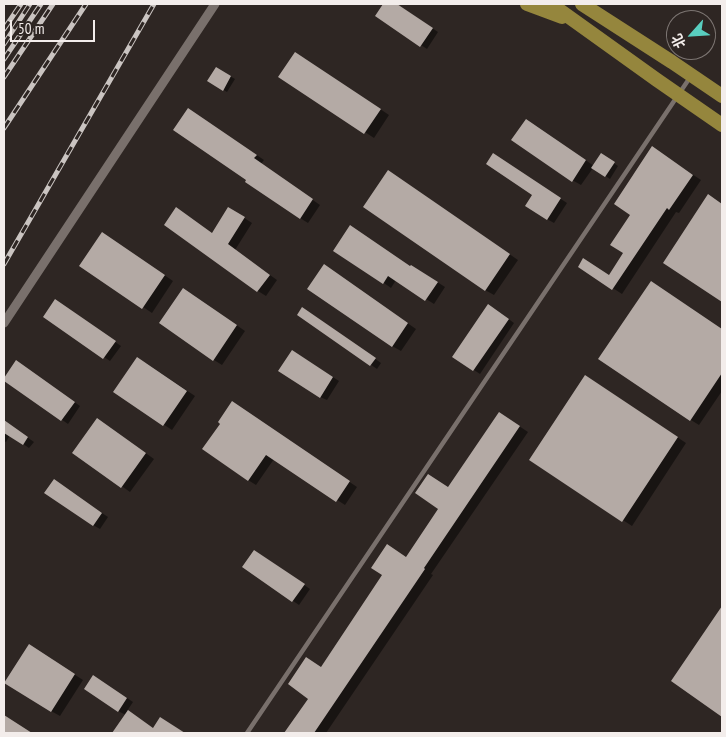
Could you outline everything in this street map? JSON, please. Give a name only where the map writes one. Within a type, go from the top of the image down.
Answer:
[{"type":"main road","points":[[527,4],[579,24]]},
{"type":"main road","points":[[551,4],[722,125]]},
{"type":"main road","points":[[586,5],[722,96]]},
{"type":"street","points":[[4,324],[215,4]]},
{"type":"lane","points":[[247,733],[692,75]]},
{"type":"building","points":[[383,4],[397,4],[433,28],[420,47],[375,16]]},
{"type":"building","points":[[295,52],[381,109],[364,134],[278,77]]},
{"type":"building","points":[[216,67],[231,76],[223,91],[207,81]]},
{"type":"building","points":[[188,108],[257,155],[254,158],[313,199],[300,219],[173,130]]},
{"type":"building","points":[[526,119],[586,160],[572,182],[511,140]]},
{"type":"building","points":[[652,146],[693,175],[669,210],[667,208],[612,290],[578,267],[583,258],[609,275],[623,253],[610,245],[630,215],[614,204]]},
{"type":"building","points":[[493,153],[561,198],[547,220],[525,206],[532,195],[486,164]]},
{"type":"building","points":[[601,153],[615,162],[605,177],[591,168]]},
{"type":"building","points":[[388,170],[510,254],[485,291],[363,207]]},
{"type":"building","points":[[708,194],[722,204],[722,302],[663,263]]},
{"type":"building","points":[[176,207],[212,233],[228,207],[245,217],[228,244],[270,275],[257,292],[164,225]]},
{"type":"building","points":[[350,225],[410,266],[438,282],[425,301],[388,276],[383,284],[333,251]]},
{"type":"building","points":[[102,232],[165,275],[142,309],[79,266]]},
{"type":"building","points":[[324,264],[408,323],[392,347],[307,289]]},
{"type":"building","points":[[651,281],[722,329],[722,373],[690,421],[598,359]]},
{"type":"building","points":[[183,288],[237,325],[213,361],[159,323]]},
{"type":"building","points":[[55,299],[116,341],[103,359],[43,317]]},
{"type":"building","points":[[488,304],[509,319],[473,371],[452,357]]},
{"type":"building","points":[[302,307],[376,358],[370,366],[297,315]]},
{"type":"building","points":[[292,350],[333,377],[320,398],[278,371]]},
{"type":"building","points":[[137,357],[187,391],[163,426],[113,392]]},
{"type":"building","points":[[16,360],[75,402],[61,421],[4,381]]},
{"type":"building","points":[[585,375],[678,437],[622,522],[529,460]]},
{"type":"building","points":[[232,401],[350,481],[336,502],[266,455],[248,481],[202,449],[220,424],[218,422]]},
{"type":"building","points":[[499,412],[520,426],[425,569],[314,733],[284,733],[308,699],[288,684],[306,657],[321,667],[382,575],[371,568],[387,544],[406,557],[438,509],[415,493],[428,474],[448,487]]},
{"type":"building","points":[[97,418],[146,453],[121,488],[72,453]]},
{"type":"building","points":[[4,420],[28,437],[23,445],[4,433]]},
{"type":"building","points":[[54,479],[102,513],[93,526],[44,493]]},
{"type":"building","points":[[254,550],[305,584],[292,602],[242,567]]},
{"type":"building","points":[[722,606],[722,717],[671,681]]},
{"type":"building","points":[[29,644],[75,674],[51,712],[4,683]]},
{"type":"building","points":[[93,675],[127,698],[118,712],[84,689]]},
{"type":"building","points":[[128,710],[153,728],[160,717],[185,733],[112,733]]},
{"type":"building","points":[[4,715],[32,733],[4,733]]},
{"type":"railway","points":[[4,29],[21,4]]},
{"type":"railway","points":[[4,44],[30,4]]},
{"type":"railway","points":[[4,59],[41,4]]},
{"type":"railway","points":[[4,77],[53,4]]},
{"type":"railway","points":[[4,128],[86,4]]},
{"type":"railway","points":[[4,264],[154,4]]}]
